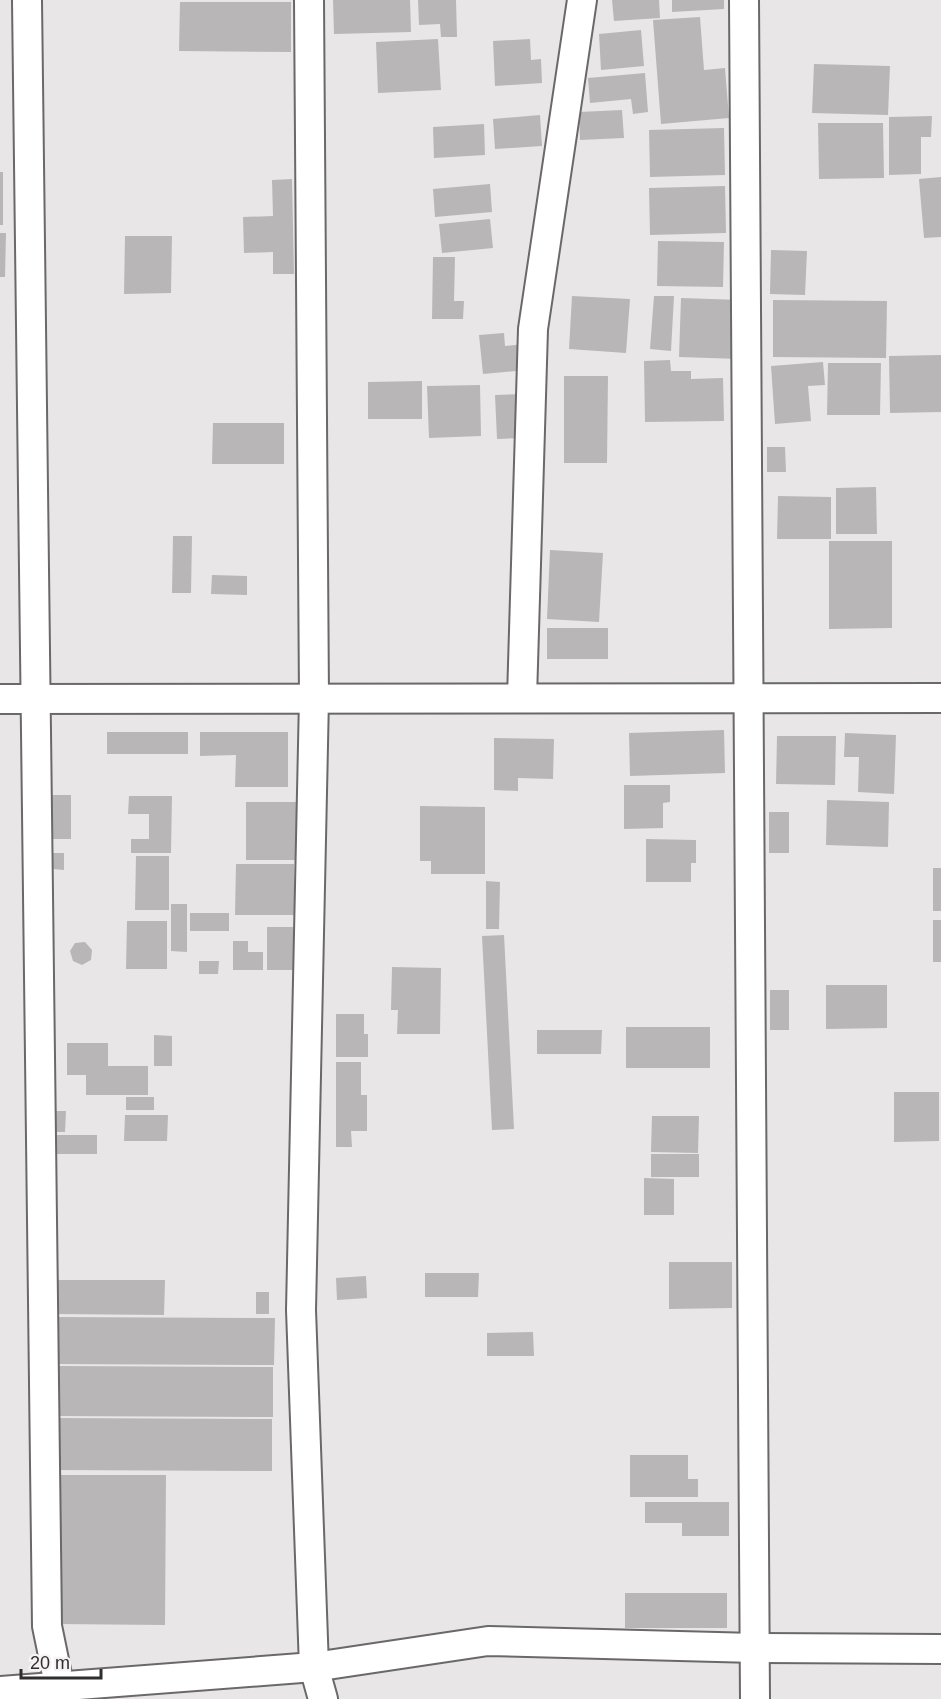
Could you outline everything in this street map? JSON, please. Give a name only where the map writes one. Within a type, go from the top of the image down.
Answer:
[{"type":"street","points":[[27,0],[47,1626],[61,1693]]},
{"type":"street","points":[[309,0],[314,698],[301,1310],[314,1666],[323,1699]]},
{"type":"street","points":[[522,698],[533,329],[582,0]]},
{"type":"street","points":[[744,0],[755,1699]]},
{"type":"street","points":[[0,699],[941,698]]},
{"type":"street","points":[[0,1691],[61,1693],[314,1666],[488,1641],[755,1648],[941,1649]]},
{"type":"building","points":[[333,0],[410,0],[411,32],[334,34]]},
{"type":"building","points":[[418,0],[456,0],[457,37],[441,37],[440,24],[419,25]]},
{"type":"building","points":[[612,0],[659,0],[660,18],[614,21]]},
{"type":"building","points":[[672,0],[724,0],[724,9],[672,12]]},
{"type":"building","points":[[180,2],[291,2],[291,52],[179,51]]},
{"type":"building","points":[[700,17],[704,70],[725,68],[729,118],[661,124],[653,20]]},
{"type":"building","points":[[641,30],[644,66],[601,70],[599,34]]},
{"type":"building","points":[[438,39],[441,90],[378,93],[376,42]]},
{"type":"building","points":[[530,39],[531,60],[541,59],[542,83],[495,86],[493,41]]},
{"type":"building","points":[[814,64],[890,66],[888,115],[812,113]]},
{"type":"building","points":[[645,73],[648,112],[633,114],[631,99],[590,103],[588,78]]},
{"type":"building","points":[[622,110],[624,138],[580,140],[579,112]]},
{"type":"building","points":[[540,115],[542,146],[495,149],[493,119]]},
{"type":"building","points":[[932,116],[931,137],[921,137],[921,174],[889,175],[889,117]]},
{"type":"building","points":[[818,123],[883,123],[884,178],[819,179]]},
{"type":"building","points":[[484,124],[485,155],[434,158],[433,127]]},
{"type":"building","points":[[724,128],[725,175],[650,177],[649,130]]},
{"type":"building","points":[[0,172],[3,172],[3,225],[0,225]]},
{"type":"building","points":[[941,177],[941,237],[924,238],[919,179]]},
{"type":"building","points":[[292,179],[294,274],[273,274],[273,252],[244,253],[243,217],[273,216],[272,180]]},
{"type":"building","points":[[490,184],[492,212],[435,217],[433,189]]},
{"type":"building","points":[[725,186],[726,233],[650,235],[649,188]]},
{"type":"building","points":[[490,219],[493,248],[442,253],[439,224]]},
{"type":"building","points":[[0,233],[6,233],[5,277],[0,277]]},
{"type":"building","points":[[125,236],[172,236],[171,293],[124,294]]},
{"type":"building","points":[[658,241],[724,242],[723,287],[657,286]]},
{"type":"building","points":[[771,250],[807,251],[805,295],[770,294]]},
{"type":"building","points":[[433,257],[455,257],[454,301],[464,301],[463,319],[432,319]]},
{"type":"building","points":[[572,296],[630,299],[626,353],[569,349]]},
{"type":"building","points":[[654,296],[674,296],[671,351],[650,349]]},
{"type":"building","points":[[681,298],[742,300],[740,359],[679,357]]},
{"type":"building","points":[[773,300],[887,301],[886,358],[773,357]]},
{"type":"building","points":[[504,333],[505,346],[524,344],[526,370],[483,374],[479,335]]},
{"type":"building","points":[[941,355],[941,412],[890,413],[889,356]]},
{"type":"building","points":[[670,360],[671,371],[691,371],[691,379],[723,378],[724,421],[645,422],[644,361]]},
{"type":"building","points":[[823,362],[825,385],[808,386],[811,421],[775,424],[771,366]]},
{"type":"building","points":[[828,363],[881,363],[880,415],[827,415]]},
{"type":"building","points":[[564,376],[608,376],[607,463],[564,463]]},
{"type":"building","points":[[422,381],[422,419],[368,419],[368,382]]},
{"type":"building","points":[[480,385],[481,436],[429,438],[427,386]]},
{"type":"building","points":[[522,394],[524,438],[497,439],[495,395]]},
{"type":"building","points":[[213,423],[284,423],[284,464],[212,464]]},
{"type":"building","points":[[767,447],[785,447],[786,472],[767,472]]},
{"type":"building","points":[[876,487],[877,534],[836,534],[836,488]]},
{"type":"building","points":[[778,496],[831,497],[831,539],[777,539]]},
{"type":"building","points":[[173,536],[192,536],[191,593],[172,593]]},
{"type":"building","points":[[829,541],[892,541],[892,628],[829,629]]},
{"type":"building","points":[[550,550],[603,553],[599,622],[547,619]]},
{"type":"building","points":[[212,575],[247,576],[247,595],[211,594]]},
{"type":"building","points":[[547,628],[608,628],[608,659],[547,659]]},
{"type":"building","points":[[724,730],[725,773],[630,776],[629,733]]},
{"type":"building","points":[[107,732],[188,732],[188,754],[107,754]]},
{"type":"building","points":[[200,732],[288,732],[288,787],[235,787],[236,755],[200,756]]},
{"type":"building","points":[[845,733],[896,735],[894,794],[858,792],[859,757],[844,757]]},
{"type":"building","points":[[777,736],[836,736],[835,785],[776,784]]},
{"type":"building","points":[[494,738],[554,739],[553,779],[518,778],[518,791],[494,790]]},
{"type":"building","points":[[624,785],[670,785],[670,802],[663,803],[663,828],[624,829]]},
{"type":"building","points":[[51,795],[71,795],[71,839],[51,839]]},
{"type":"building","points":[[129,796],[172,796],[171,853],[131,853],[131,839],[149,839],[149,814],[128,814]]},
{"type":"building","points":[[827,800],[889,802],[888,847],[826,845]]},
{"type":"building","points":[[246,802],[298,802],[297,860],[246,860]]},
{"type":"building","points":[[420,806],[485,807],[485,874],[431,874],[431,861],[420,861]]},
{"type":"building","points":[[769,812],[789,812],[789,853],[769,853]]},
{"type":"building","points":[[646,839],[696,840],[696,863],[691,863],[691,882],[646,882]]},
{"type":"building","points":[[53,853],[64,853],[64,870],[53,869]]},
{"type":"building","points":[[136,856],[169,856],[169,910],[135,910]]},
{"type":"building","points":[[236,864],[294,864],[294,915],[235,915]]},
{"type":"building","points":[[933,868],[941,868],[941,911],[933,911]]},
{"type":"building","points":[[486,881],[500,882],[499,929],[486,929]]},
{"type":"building","points":[[171,904],[187,904],[187,952],[171,951]]},
{"type":"building","points":[[190,913],[229,913],[229,931],[190,931]]},
{"type":"building","points":[[933,920],[941,920],[941,962],[933,962]]},
{"type":"building","points":[[127,921],[167,921],[167,969],[126,969]]},
{"type":"building","points":[[267,927],[293,927],[293,970],[267,970]]},
{"type":"building","points":[[504,935],[514,1129],[492,1130],[482,936]]},
{"type":"building","points":[[233,941],[248,941],[248,952],[263,952],[263,970],[233,970]]},
{"type":"building","points":[[85,942],[92,950],[91,960],[82,965],[73,961],[70,951],[75,943]]},
{"type":"building","points":[[199,961],[219,961],[218,974],[199,974]]},
{"type":"building","points":[[392,967],[441,968],[440,1034],[397,1034],[398,1010],[391,1010]]},
{"type":"building","points":[[826,985],[887,985],[887,1028],[826,1029]]},
{"type":"building","points":[[770,990],[789,990],[789,1030],[770,1030]]},
{"type":"building","points":[[336,1014],[364,1014],[364,1034],[368,1034],[368,1057],[336,1057]]},
{"type":"building","points":[[626,1027],[710,1027],[710,1068],[626,1068]]},
{"type":"building","points":[[537,1030],[602,1030],[601,1054],[537,1054]]},
{"type":"building","points":[[154,1035],[172,1036],[172,1066],[154,1066]]},
{"type":"building","points":[[67,1043],[108,1043],[108,1066],[148,1066],[148,1095],[86,1095],[86,1075],[67,1075]]},
{"type":"building","points":[[336,1062],[361,1062],[361,1095],[367,1095],[367,1131],[351,1131],[352,1147],[336,1147]]},
{"type":"building","points":[[894,1092],[939,1092],[939,1141],[894,1142]]},
{"type":"building","points":[[126,1097],[154,1097],[154,1110],[126,1110]]},
{"type":"building","points":[[52,1111],[66,1111],[65,1132],[52,1132]]},
{"type":"building","points":[[125,1115],[168,1115],[167,1141],[124,1141]]},
{"type":"building","points":[[652,1116],[699,1116],[698,1153],[651,1152]]},
{"type":"building","points":[[52,1135],[97,1135],[97,1154],[52,1154]]},
{"type":"building","points":[[651,1154],[699,1154],[699,1177],[651,1177]]},
{"type":"building","points":[[644,1178],[674,1179],[674,1215],[644,1215]]},
{"type":"building","points":[[669,1262],[732,1262],[732,1308],[669,1309]]},
{"type":"building","points":[[425,1273],[479,1273],[478,1297],[425,1297]]},
{"type":"building","points":[[366,1276],[367,1298],[337,1300],[336,1278]]},
{"type":"building","points":[[55,1280],[165,1280],[164,1315],[54,1314]]},
{"type":"building","points":[[256,1292],[269,1292],[269,1314],[256,1314]]},
{"type":"building","points":[[54,1317],[275,1318],[274,1365],[54,1364]]},
{"type":"building","points":[[533,1332],[534,1356],[487,1356],[487,1333]]},
{"type":"building","points":[[55,1366],[273,1367],[273,1417],[55,1416]]},
{"type":"building","points":[[54,1418],[272,1419],[272,1471],[54,1470]]},
{"type":"building","points":[[630,1455],[688,1455],[688,1479],[698,1479],[698,1497],[630,1497]]},
{"type":"building","points":[[58,1475],[166,1475],[165,1625],[57,1624]]},
{"type":"building","points":[[645,1502],[729,1502],[729,1536],[682,1536],[682,1523],[645,1523]]},
{"type":"building","points":[[625,1593],[727,1593],[727,1628],[625,1628]]}]
